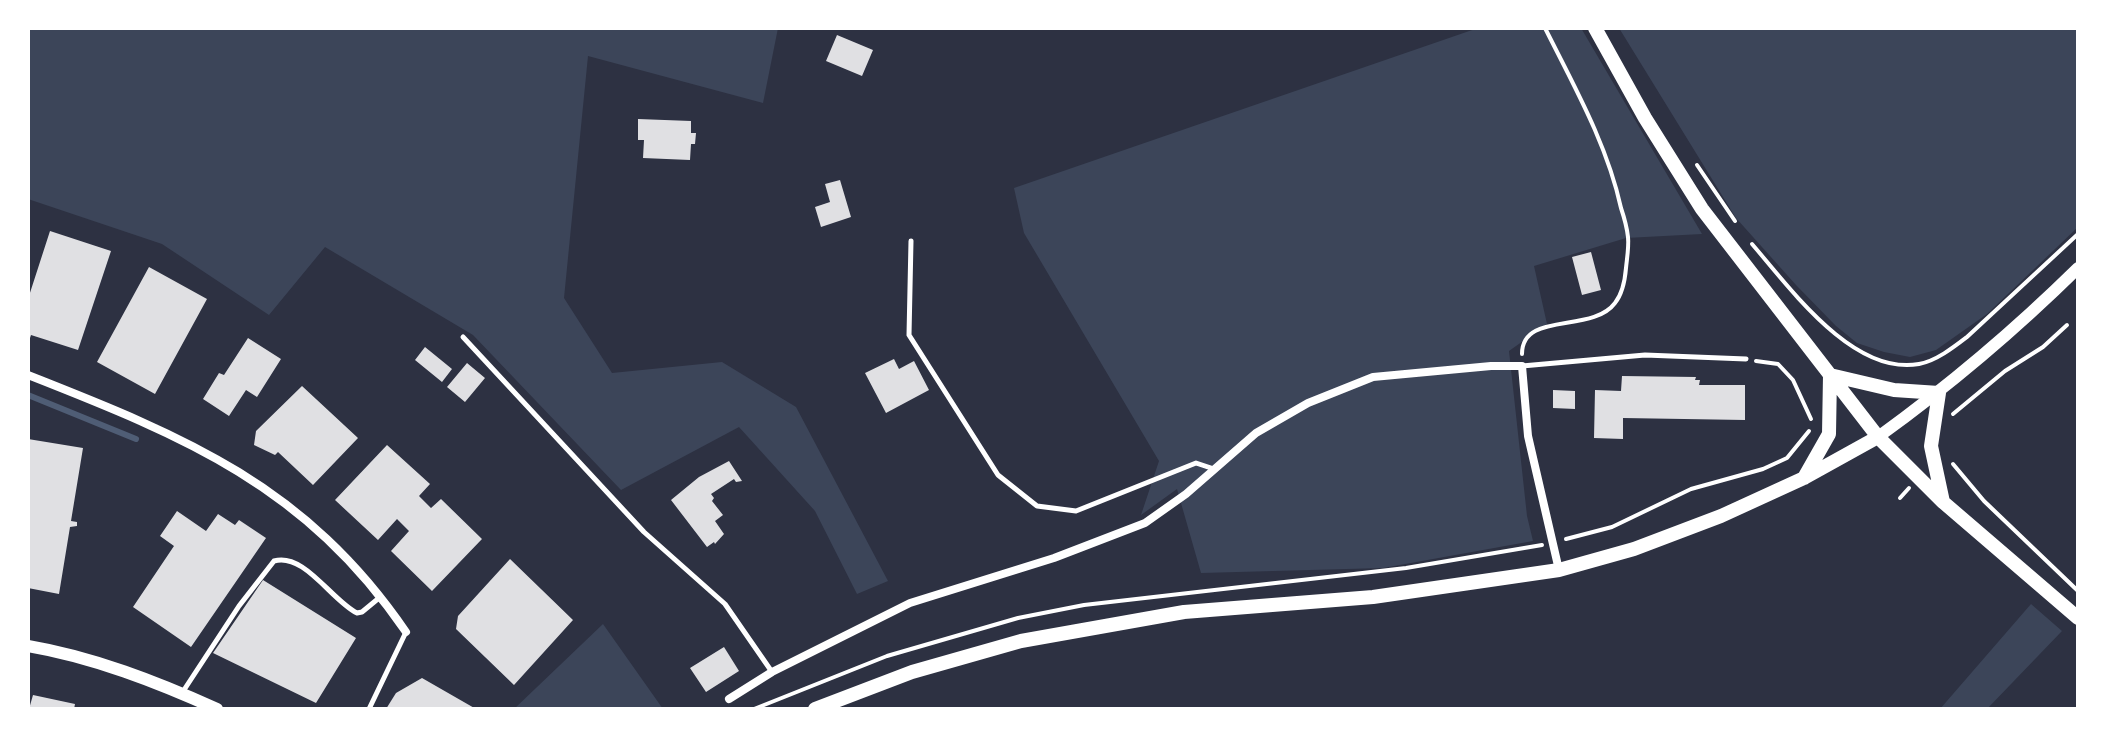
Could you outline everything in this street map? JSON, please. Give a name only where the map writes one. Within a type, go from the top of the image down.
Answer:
[{"type":"main road","points":[[1595,28],[1645,118],[1702,209],[1878,437],[1943,502],[2078,618]]},
{"type":"main road","points":[[1830,375],[1894,390],[1939,393],[1931,446],[1943,502]]},
{"type":"main road","points":[[1804,478],[1829,434],[1830,375]]},
{"type":"main road","points":[[815,709],[912,672],[1035,638],[1184,612],[1373,597],[1559,570],[1634,549],[1721,516],[1804,478],[1878,437]]},
{"type":"street","points":[[1878,437],[1939,393],[2016,328],[2078,268]]},
{"type":"street","points":[[729,699],[772,672],[910,603],[1054,558],[1145,523],[1186,494],[1256,433],[1308,403],[1373,377],[1522,366],[1528,436],[1559,570]]},
{"type":"street","points":[[28,375],[144,420],[238,469],[285,502],[329,539],[381,597],[406,632]]},
{"type":"street","points":[[28,646],[68,655],[182,693],[217,709]]},
{"type":"lane","points":[[911,241],[909,335],[998,475],[1037,506],[1076,511],[1196,463],[1215,469]]},
{"type":"lane","points":[[463,337],[644,532],[725,604],[772,672]]},
{"type":"lane","points":[[1522,366],[1645,355],[1746,359]]},
{"type":"lane","points":[[182,693],[239,606],[274,561],[290,560],[357,613],[381,597]]},
{"type":"lane","points":[[369,709],[406,632]]},
{"type":"path","points":[[1522,366],[1522,347],[1528,335],[1554,324],[1593,319],[1616,302],[1623,288],[1628,237],[1617,186],[1595,128],[1545,28]]},
{"type":"path","points":[[1689,154],[1738,225]]},
{"type":"path","points":[[1747,238],[1801,300],[1850,344],[1878,362],[1920,364],[1967,337],[2078,234]]},
{"type":"path","points":[[1950,424],[1954,411],[2005,371],[2043,347],[2067,325]]},
{"type":"path","points":[[1746,359],[1778,364],[1793,380],[1813,424]]},
{"type":"path","points":[[1554,542],[1612,527],[1691,489],[1763,469],[1787,458],[1813,424],[1829,411]]},
{"type":"path","points":[[1951,460],[1984,501],[2078,591]]},
{"type":"shaded area","points":[[28,28],[778,28],[763,103],[588,56],[564,298],[612,373],[722,362],[796,407],[888,581],[857,594],[815,511],[739,427],[621,490],[473,335],[325,247],[269,315],[162,244],[28,199]]},
{"type":"shaded area","points":[[1478,28],[1581,28],[1702,234],[1626,238],[1534,266],[1547,324],[1509,351],[1527,516],[1533,541],[1383,568],[1201,573],[1177,489],[1141,515],[1159,461],[1024,233],[1014,188]]},
{"type":"shaded area","points":[[1619,28],[2078,28],[2078,227],[1987,314],[1936,350],[1910,357],[1857,343],[1796,285],[1736,218]]},
{"type":"shaded area","points":[[2031,604],[2062,631],[1987,709],[1940,709]]},
{"type":"shaded area","points":[[603,624],[663,709],[514,709]]},
{"type":"building","points":[[837,35],[873,50],[862,76],[826,61]]},
{"type":"building","points":[[638,119],[691,121],[691,133],[696,133],[695,144],[691,144],[690,160],[643,158],[644,140],[638,140]]},
{"type":"building","points":[[840,180],[851,217],[821,227],[815,207],[830,202],[825,184]]},
{"type":"building","points":[[50,231],[111,251],[78,350],[31,335],[28,344],[28,299]]},
{"type":"building","points":[[1591,252],[1601,290],[1582,295],[1572,257]]},
{"type":"building","points":[[149,267],[207,299],[155,394],[97,362]]},
{"type":"building","points":[[248,338],[281,359],[257,397],[246,390],[229,416],[203,399],[219,373],[224,375]]},
{"type":"building","points":[[425,347],[452,369],[442,382],[415,360]]},
{"type":"building","points":[[894,359],[899,369],[914,361],[929,390],[886,413],[865,373]]},
{"type":"building","points":[[467,363],[485,378],[465,402],[447,387]]},
{"type":"building","points":[[1622,376],[1696,377],[1695,380],[1700,380],[1699,385],[1745,385],[1745,420],[1623,418],[1623,439],[1594,438],[1595,390],[1621,391]]},
{"type":"building","points":[[302,386],[358,438],[313,485],[278,452],[275,455],[254,445],[256,431]]},
{"type":"building","points":[[1553,390],[1575,391],[1575,409],[1553,408]]},
{"type":"building","points":[[28,439],[83,448],[71,521],[77,522],[77,526],[70,527],[59,594],[28,588]]},
{"type":"building","points":[[387,445],[430,484],[419,496],[431,508],[441,499],[482,539],[432,591],[391,551],[409,531],[397,519],[378,540],[335,500]]},
{"type":"building","points":[[729,461],[742,481],[736,482],[734,479],[711,494],[714,498],[712,501],[723,515],[715,521],[724,534],[715,544],[707,547],[671,500],[699,477]]},
{"type":"building","points":[[177,511],[206,531],[218,514],[235,525],[239,520],[266,538],[191,647],[133,607],[174,546],[160,536]]},
{"type":"building","points":[[510,559],[573,620],[514,685],[456,629],[458,616]]},
{"type":"building","points":[[263,580],[356,638],[316,703],[213,653]]},
{"type":"building","points":[[724,647],[739,671],[706,692],[690,668]]},
{"type":"building","points":[[422,678],[476,709],[386,709],[396,693]]},
{"type":"building","points":[[33,695],[75,704],[74,709],[29,709]]},
{"type":"waterway","points":[[28,395],[136,439]]}]
